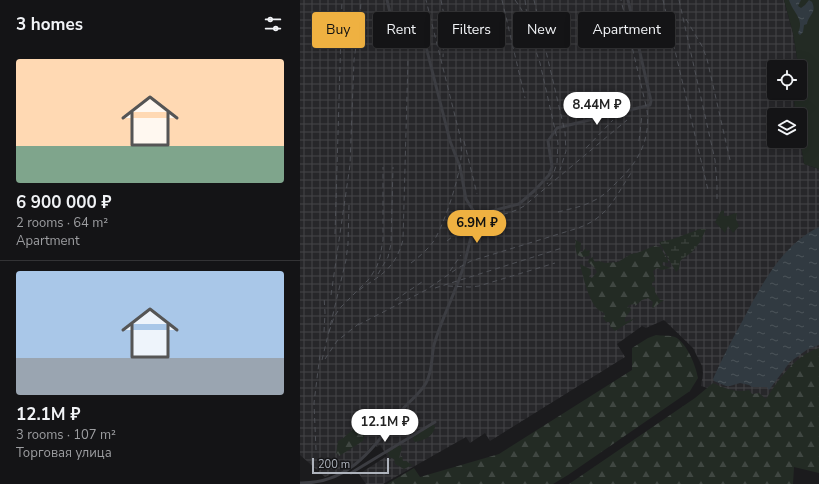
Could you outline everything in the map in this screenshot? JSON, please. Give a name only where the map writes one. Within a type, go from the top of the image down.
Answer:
[{"type":"street","points":[[387,0],[390,12]]},
{"type":"street","points":[[476,215],[518,204],[540,185],[549,175],[551,169],[552,161],[548,141],[557,128],[650,105],[651,101],[628,0]]},
{"type":"street","points":[[343,476],[361,463],[376,446],[402,410],[421,391],[428,379],[432,368],[434,346],[443,318],[464,265],[476,215],[466,199],[460,167],[450,141],[426,48]]},
{"type":"street","points":[[300,483],[317,483],[334,480],[343,476],[358,469],[434,422]]},
{"type":"shaded area","points":[[300,0],[784,0],[793,33],[797,60],[767,60],[767,100],[794,100],[795,108],[767,108],[767,148],[802,148],[804,164],[819,169],[819,356],[773,400],[760,403],[701,386],[703,373],[702,366],[693,348],[664,320],[646,328],[642,326],[617,344],[625,357],[490,441],[485,433],[470,443],[466,437],[383,484],[366,484],[359,474],[387,456],[380,445],[377,447],[373,444],[360,460],[338,476],[336,472],[325,477],[300,455]]},
{"type":"green space","points":[[784,0],[819,0],[819,169],[804,164],[802,148],[807,148],[807,108],[795,108],[794,100],[807,100],[807,60],[797,60],[793,33]]},
{"type":"green space","points":[[724,210],[724,216],[737,213],[736,219],[739,226],[733,233],[728,226],[725,233],[715,222],[721,211]]},
{"type":"green space","points":[[700,229],[706,229],[700,242],[692,252],[681,260],[679,269],[676,272],[659,242],[673,239]]},
{"type":"green space","points":[[574,239],[581,243],[580,252],[586,248],[586,251],[590,251],[589,256],[582,257],[577,255],[575,246],[576,242]]},
{"type":"green space","points":[[654,246],[660,247],[668,260],[668,263],[663,262],[662,265],[671,268],[662,270],[657,268],[653,271],[655,280],[652,283],[652,286],[655,288],[655,292],[660,300],[664,300],[653,308],[653,302],[648,298],[642,300],[635,306],[635,304],[629,305],[627,308],[630,307],[631,310],[625,318],[625,322],[636,318],[615,331],[610,326],[610,322],[606,322],[603,318],[605,313],[600,311],[591,300],[580,264],[590,269],[591,273],[589,277],[592,278],[597,272],[588,262],[589,259],[593,257],[595,262],[618,262],[631,254]]},
{"type":"green space","points":[[656,335],[675,337],[687,349],[693,361],[698,378],[690,391],[553,484],[387,484],[414,468],[420,477],[499,454],[632,370],[632,348]]},
{"type":"green space","points":[[819,348],[819,473],[794,467],[793,484],[569,484],[695,398],[713,383],[730,390],[749,390],[752,394],[759,393],[766,399],[782,376],[795,362],[810,351]]},
{"type":"green space","points":[[372,418],[376,423],[365,434],[363,441],[339,456],[338,453],[336,455],[338,441],[360,424]]},
{"type":"green space","points":[[432,425],[435,427],[430,436],[415,442],[413,440],[413,437]]},
{"type":"green space","points":[[400,445],[402,448],[399,458],[402,456],[403,461],[406,461],[412,465],[404,469],[395,464],[394,459],[389,457],[389,454],[387,453]]},
{"type":"water","points":[[789,0],[801,0],[798,6],[801,8],[809,0],[812,2],[814,9],[807,24],[804,25],[803,32],[800,35],[798,33],[800,24],[798,16]]},
{"type":"water","points":[[819,227],[819,345],[808,349],[790,362],[769,390],[767,387],[752,387],[740,383],[726,386],[714,381],[713,379],[720,363],[758,292],[774,266],[794,244]]},
{"type":"railway","points":[[335,234],[342,0]]},
{"type":"railway","points":[[331,295],[350,165],[354,60],[360,20],[361,0]]},
{"type":"railway","points":[[411,263],[431,245],[442,225],[455,188],[461,154],[459,132],[426,0]]},
{"type":"railway","points":[[441,0],[445,20],[443,57]]},
{"type":"railway","points":[[502,0],[525,98]]},
{"type":"railway","points":[[515,0],[523,12]]},
{"type":"railway","points":[[525,0],[531,37],[540,63],[558,143],[557,163],[553,175],[547,184]]},
{"type":"railway","points":[[534,0],[565,132],[566,151],[560,170]]},
{"type":"railway","points":[[558,212],[584,205],[605,194],[636,160],[641,151],[647,132],[647,110],[621,0]]},
{"type":"railway","points":[[663,0],[708,190]]},
{"type":"railway","points":[[679,0],[715,160],[717,201]]},
{"type":"railway","points":[[686,19],[702,46],[707,59],[730,160]]},
{"type":"railway","points":[[359,290],[391,265],[400,250],[403,240],[408,59]]},
{"type":"railway","points":[[639,141],[642,114]]},
{"type":"railway","points":[[586,148],[613,120]]},
{"type":"railway","points":[[447,241],[474,223],[519,209],[524,206],[627,120]]},
{"type":"railway","points":[[464,141],[477,194]]},
{"type":"railway","points":[[329,332],[334,317],[340,308],[370,278],[380,257],[383,240],[383,167]]},
{"type":"railway","points":[[378,274],[388,257],[391,244],[393,167]]},
{"type":"railway","points":[[358,325],[426,290],[471,261],[575,229],[595,220],[609,207],[631,173]]},
{"type":"railway","points":[[322,360],[346,260],[349,205]]},
{"type":"railway","points":[[435,288],[562,248]]},
{"type":"railway","points":[[450,271],[461,255]]},
{"type":"railway","points":[[448,286],[479,286],[555,263]]},
{"type":"railway","points":[[395,300],[422,282]]},
{"type":"railway","points":[[324,296],[324,332]]},
{"type":"railway","points":[[325,359],[337,341],[361,322]]},
{"type":"railway","points":[[316,450],[314,403],[320,354]]}]
